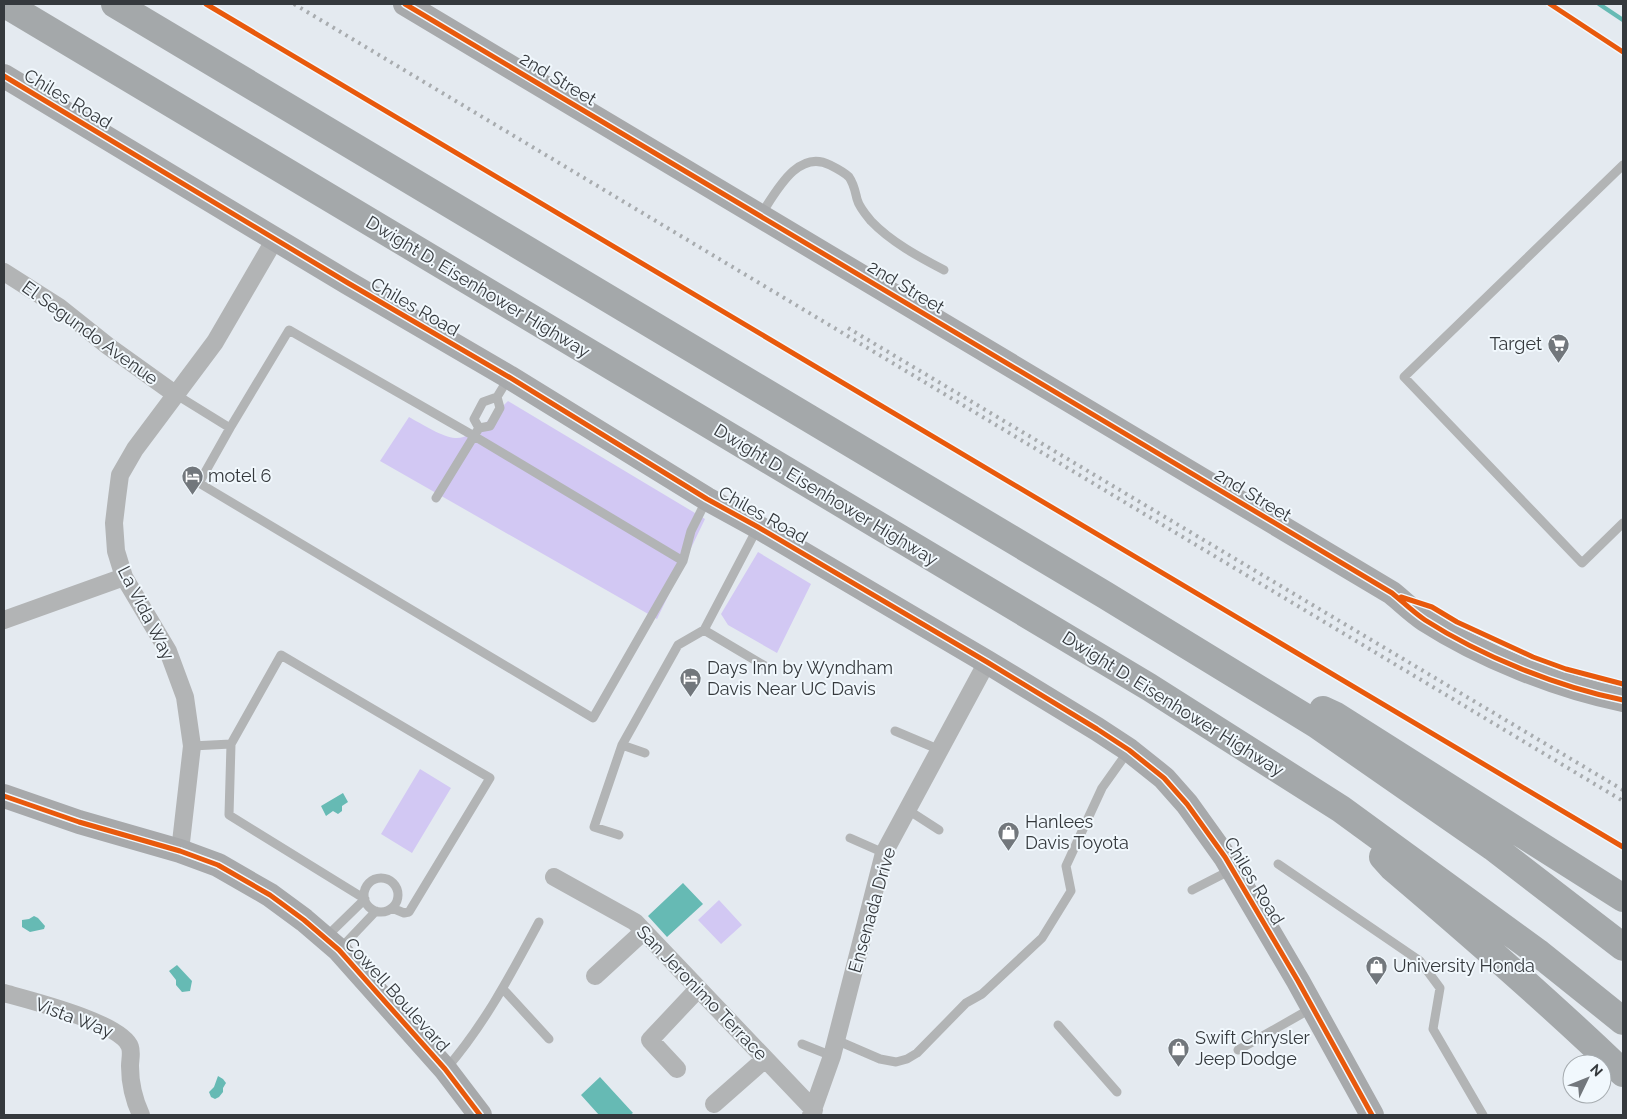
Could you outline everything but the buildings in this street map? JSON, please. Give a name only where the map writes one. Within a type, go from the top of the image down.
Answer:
[{"type":"highway","name":"Dwight D. Eisenhower Highway","points":[[5,4],[1140,682],[1341,809],[1537,952],[1623,1021]]},
{"type":"highway","points":[[115,4],[1105,595],[1316,724],[1493,847],[1623,947]]},
{"type":"highway","points":[[1105,595],[1215,656],[1336,716],[1623,898]]},
{"type":"highway","points":[[1341,809],[1392,867],[1466,930],[1623,1073]]},
{"type":"street","name":"2nd Street","points":[[406,4],[1392,594],[1425,619],[1479,650],[1564,684],[1623,700]]},
{"type":"street","name":"Chiles Road","points":[[4,76],[274,239],[503,387],[758,527],[987,662],[1129,750],[1164,778],[1207,829],[1233,869],[1372,1115]]},
{"type":"street","name":"La Vida Way","points":[[180,851],[192,746],[184,697],[168,651],[124,577],[116,551],[114,523],[120,475],[134,449],[215,342],[274,239]]},
{"type":"street","name":"El Segundo Avenue","points":[[4,272],[59,307],[108,346],[175,394]]},
{"type":"street","points":[[4,620],[124,577]]},
{"type":"street","name":"2nd Street","points":[[1392,594],[1432,607],[1466,627],[1533,657],[1566,669],[1623,684]]},
{"type":"street","name":"Ensenada Drive","points":[[812,1112],[834,1048],[884,854],[987,662]]},
{"type":"street","name":"Cowell Boulevard","points":[[4,796],[78,822],[180,851],[218,865],[270,895],[332,944],[445,1069],[480,1115]]},
{"type":"street","name":"San Jeronimo Terrace","points":[[554,877],[635,922],[765,1059],[812,1112]]},
{"type":"street","points":[[595,976],[644,931]]},
{"type":"street","points":[[676,1069],[650,1040],[698,989]]},
{"type":"street","name":"Vista Way","points":[[4,993],[78,1016],[112,1029],[122,1036],[130,1046],[133,1094],[141,1115]]},
{"type":"street","points":[[714,1104],[765,1059]]},
{"type":"lane","points":[[760,216],[782,183],[795,169],[805,163],[819,161],[826,163],[849,177],[855,188],[857,200],[861,208],[883,232],[944,270]]},
{"type":"lane","points":[[1623,165],[1404,377],[1582,563],[1623,523]]},
{"type":"lane","points":[[683,561],[474,436],[290,330],[199,483],[593,718],[683,561],[690,531],[707,499]]},
{"type":"lane","points":[[479,428],[474,419],[483,402],[503,387]]},
{"type":"lane","points":[[436,498],[479,428],[490,426],[500,408],[503,387]]},
{"type":"lane","points":[[175,394],[230,428]]},
{"type":"lane","points":[[619,835],[594,827],[622,744],[678,645],[704,630],[758,527]]},
{"type":"lane","points":[[704,630],[765,666]]},
{"type":"lane","points":[[365,899],[229,815],[232,744],[282,654],[490,778],[409,912],[404,913],[392,908]]},
{"type":"lane","points":[[895,731],[940,750]]},
{"type":"lane","points":[[192,746],[232,744]]},
{"type":"lane","points":[[622,744],[645,753]]},
{"type":"lane","points":[[802,1044],[834,1048],[896,1062],[907,1059],[917,1053],[966,1003],[982,994],[1042,938],[1070,891],[1066,866],[1102,788],[1129,750]]},
{"type":"lane","points":[[908,810],[939,830]]},
{"type":"lane","points":[[850,838],[884,854]]},
{"type":"lane","points":[[1278,864],[1420,961],[1440,988],[1433,1029],[1483,1115]]},
{"type":"lane","points":[[1192,890],[1233,869]]},
{"type":"lane","points":[[389,879],[396,887],[398,898],[392,908],[382,912],[376,911],[367,904],[365,899],[365,888],[372,880],[389,879]]},
{"type":"lane","points":[[332,944],[365,899]]},
{"type":"lane","points":[[332,944],[376,911]]},
{"type":"lane","points":[[445,1069],[467,1044],[503,989],[539,922]]},
{"type":"lane","points":[[503,989],[549,1038]]},
{"type":"lane","points":[[1238,1050],[1312,1008]]},
{"type":"lane","points":[[1058,1025],[1117,1092]]},
{"type":"shaded area","points":[[508,401],[705,519],[657,619],[380,461],[409,417],[445,436],[462,437],[477,430]]},
{"type":"shaded area","points":[[758,552],[811,584],[777,653],[728,625],[721,614]]},
{"type":"shaded area","points":[[420,769],[451,788],[412,853],[381,834]]},
{"type":"shaded area","points":[[343,793],[348,802],[342,806],[342,811],[338,814],[333,811],[326,816],[321,806]]},
{"type":"shaded area","points":[[683,883],[703,904],[667,937],[648,916]]},
{"type":"shaded area","points":[[719,900],[742,925],[721,944],[698,920]]},
{"type":"shaded area","points":[[34,916],[45,926],[44,929],[30,932],[22,927],[22,920]]},
{"type":"shaded area","points":[[177,965],[192,981],[190,991],[182,992],[169,971]]},
{"type":"shaded area","points":[[218,1076],[226,1083],[223,1092],[215,1099],[211,1097],[209,1092],[214,1087]]},
{"type":"shaded area","points":[[600,1077],[633,1113],[630,1115],[599,1115],[581,1095]]},
{"type":"waterway","points":[[1599,4],[1623,20]]},
{"type":"railway","points":[[294,4],[1623,801]]},
{"type":"railway","points":[[848,328],[1623,790]]},
{"type":"cycle path","points":[[206,4],[1623,847]]},
{"type":"cycle path","points":[[405,4],[1392,593],[1421,617],[1447,633],[1470,646],[1521,669],[1573,687],[1623,700]]},
{"type":"cycle path","points":[[1550,4],[1623,52]]},
{"type":"cycle path","points":[[4,76],[348,283],[509,377],[707,499],[987,662],[1129,750],[1164,778],[1187,804],[1225,857],[1298,981],[1372,1115]]},
{"type":"cycle path","points":[[1401,597],[1432,607],[1457,622],[1533,657],[1566,669],[1623,684]]},
{"type":"cycle path","points":[[4,796],[79,822],[180,851],[218,865],[270,895],[304,920],[339,950],[445,1069],[480,1115]]},
{"type":"place","name":"Target","points":[[1558,363]]},
{"type":"place","name":"motel 6","points":[[192,495]]},
{"type":"place","name":"Days Inn by Wyndham Davis Near UC Davis","points":[[691,697]]},
{"type":"place","name":"Hanlees Davis Toyota","points":[[1009,851]]},
{"type":"place","name":"University Honda","points":[[1377,985]]},
{"type":"place","name":"Swift Chrysler Jeep Dodge","points":[[1179,1067]]}]
